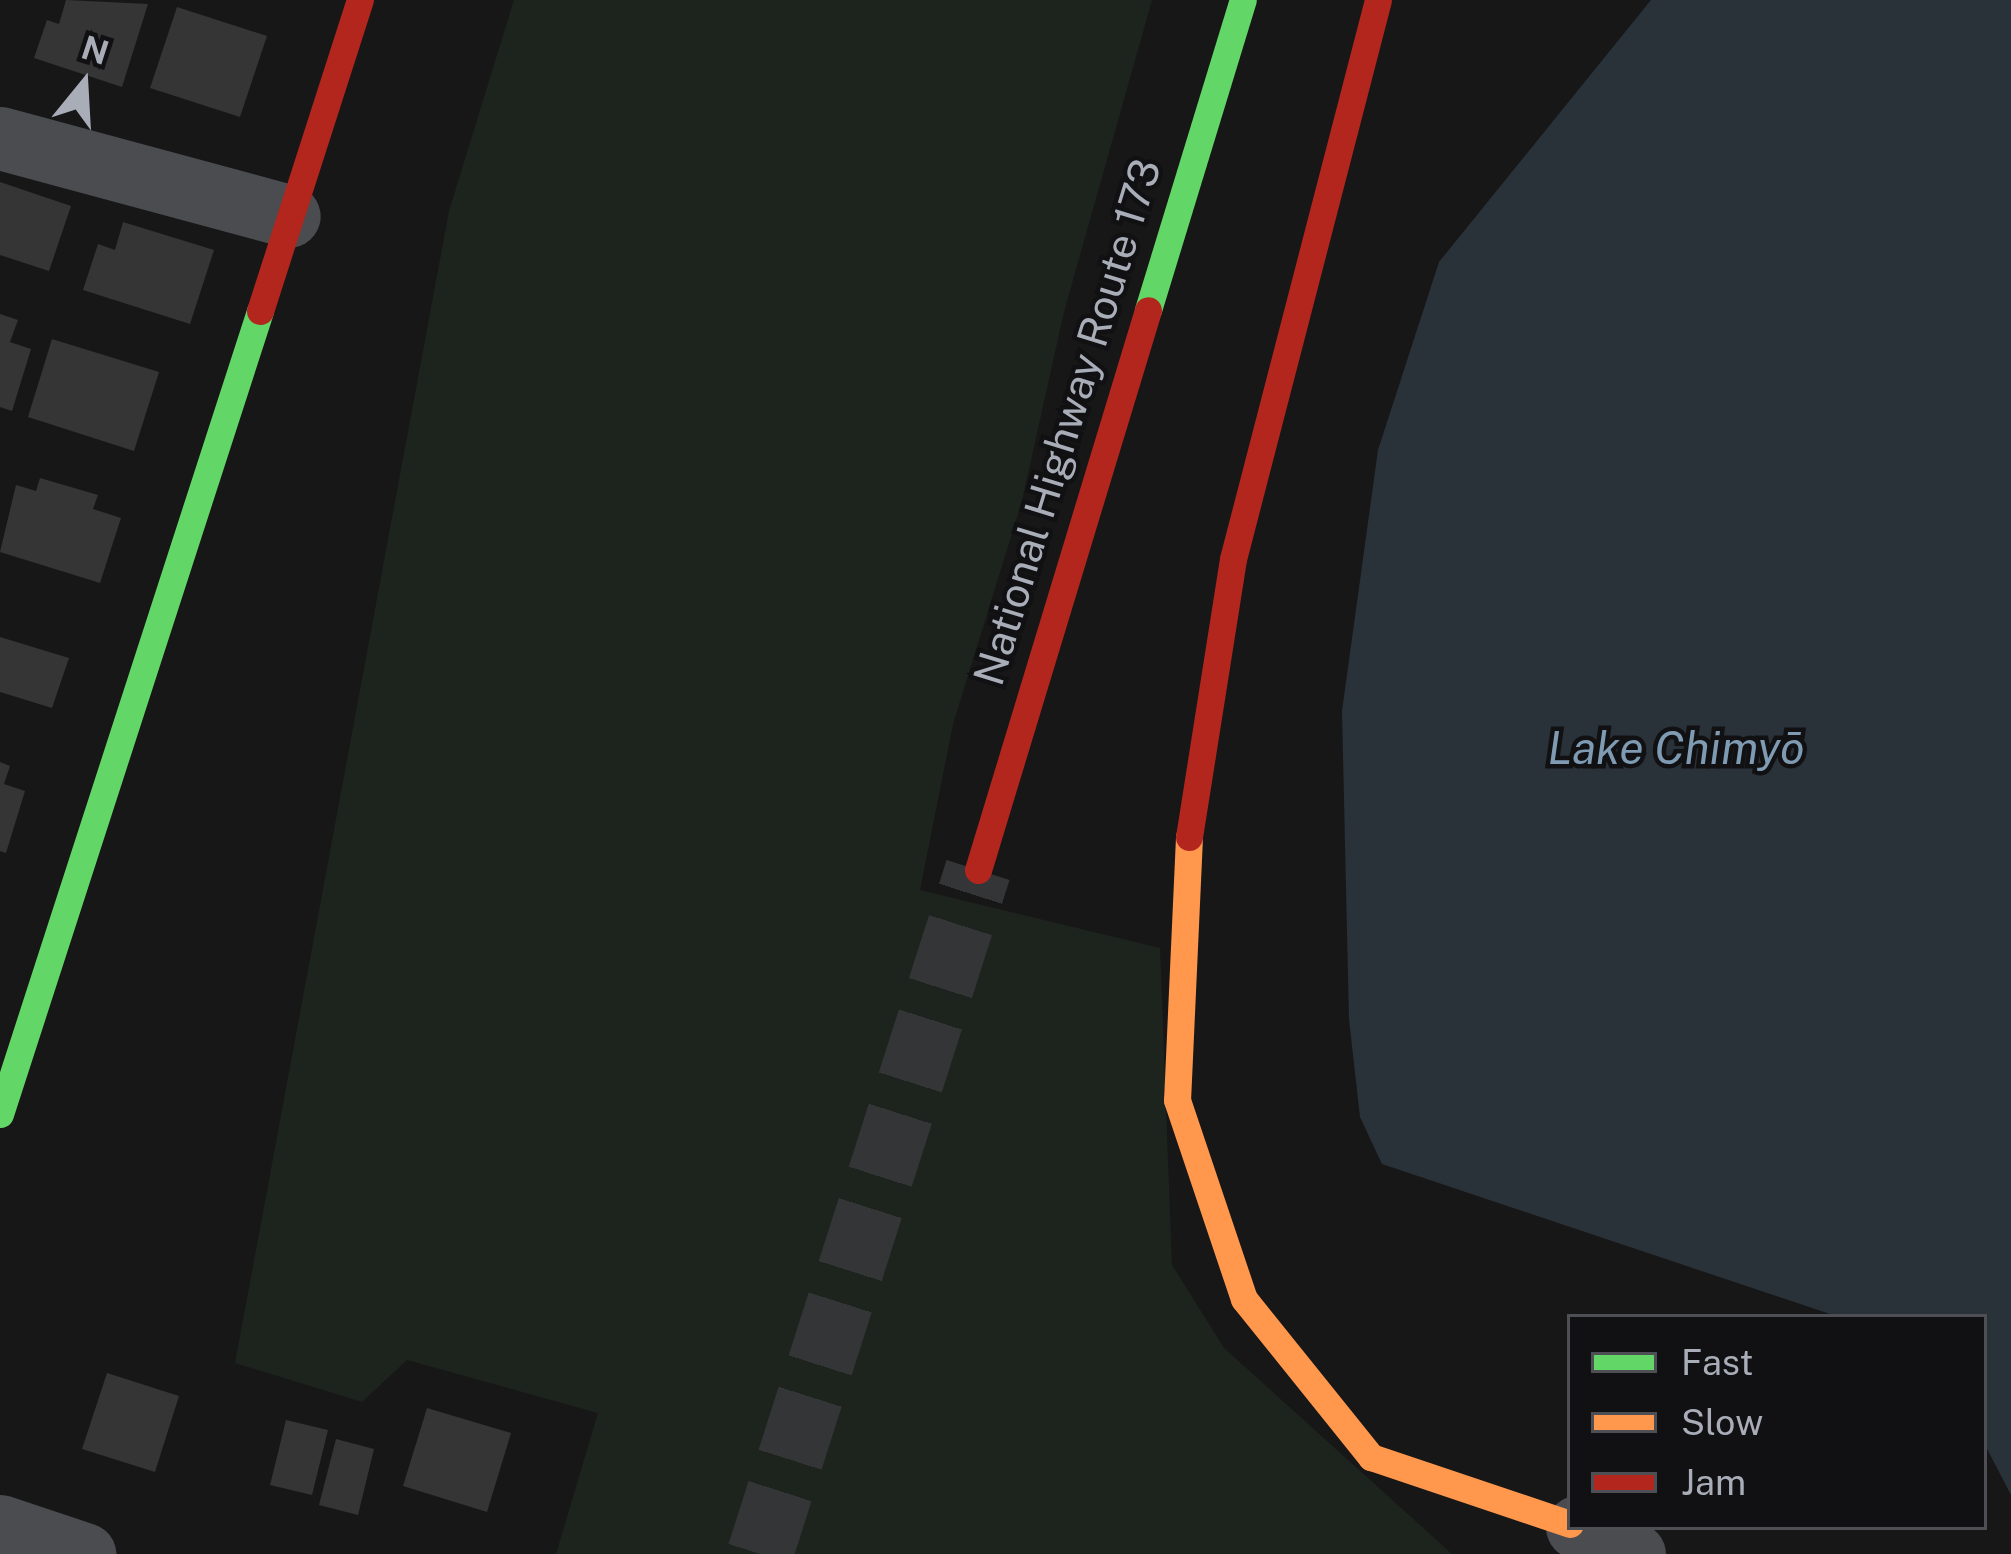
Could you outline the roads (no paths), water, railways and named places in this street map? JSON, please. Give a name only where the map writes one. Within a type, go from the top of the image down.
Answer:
[{"type":"main road","points":[[0,1114],[360,0]]},
{"type":"main road","name":"National Highway Route 173","points":[[978,870],[1243,0]]},
{"type":"main road","points":[[1378,0],[1233,559],[1185,862],[1178,1100],[1244,1299],[1371,1457],[1567,1524]]},
{"type":"street","points":[[0,138],[289,216]]},
{"type":"street","points":[[0,1526],[84,1554]]},
{"type":"street","points":[[1582,1530],[1634,1554]]},
{"type":"water","name":"Lake Chimyō","points":[[1651,0],[2011,0],[2011,1495],[1987,1449],[1987,1314],[1830,1314],[1382,1164],[1360,1117],[1349,1019],[1342,711],[1378,450],[1439,262]]},
{"type":"tunnel","points":[[760,1554],[978,870]]}]
